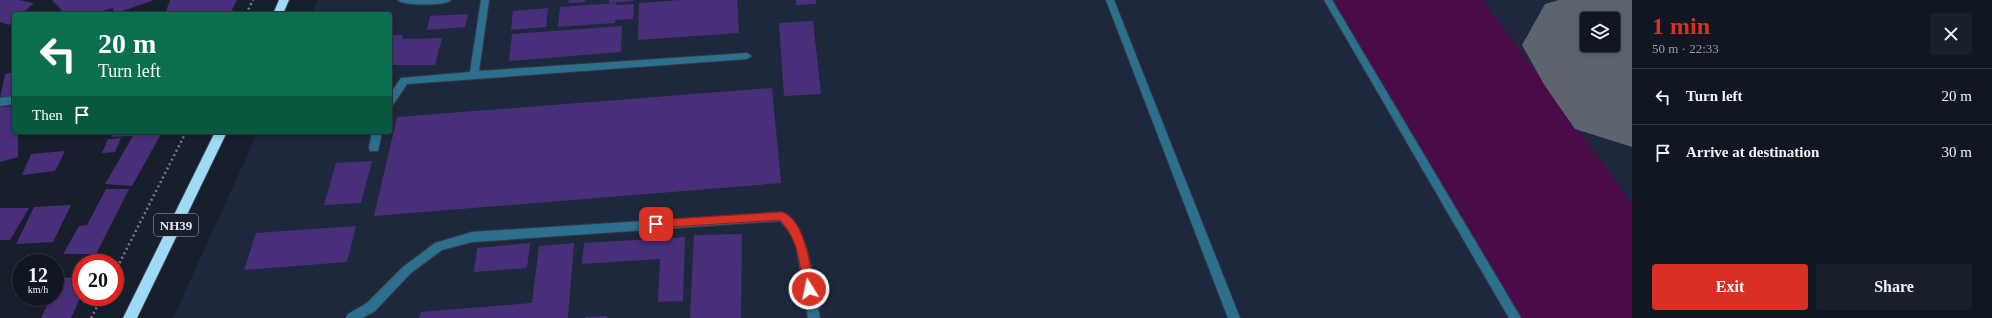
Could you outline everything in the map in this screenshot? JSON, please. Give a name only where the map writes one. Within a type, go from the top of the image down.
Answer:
[{"type":"highway","points":[[279,12],[284,0]]},
{"type":"highway","name":"NH39","points":[[130,318],[220,134]]},
{"type":"street","points":[[402,0],[447,0]]},
{"type":"street","points":[[474,75],[485,0]]},
{"type":"street","points":[[1110,0],[1234,318]]},
{"type":"street","points":[[1328,0],[1515,318]]},
{"type":"street","points":[[392,99],[404,81],[747,56]]},
{"type":"street","points":[[0,102],[12,100]]},
{"type":"street","points":[[374,148],[377,134]]},
{"type":"street","points":[[352,318],[371,307],[407,270],[439,246],[472,237],[782,216],[793,228],[801,245],[814,318]]},
{"type":"path","points":[[247,12],[253,0]]},
{"type":"path","points":[[124,254],[185,134]]},
{"type":"path","points":[[92,318],[98,306]]},
{"type":"shaded area","points":[[318,0],[1632,0],[1632,318],[173,318],[257,134],[392,134],[392,12],[313,12]]},
{"type":"shaded area","points":[[1330,0],[1483,0],[1632,203],[1632,318],[1516,318]]},
{"type":"building","points":[[0,0],[19,0],[34,3],[23,12],[12,12],[12,23],[9,25],[0,22]]},
{"type":"building","points":[[52,0],[154,0],[120,12],[114,12],[113,8],[99,12],[63,12]]},
{"type":"building","points":[[170,0],[237,0],[231,12],[166,12]]},
{"type":"building","points":[[569,0],[585,0],[585,2],[568,3]]},
{"type":"building","points":[[609,0],[633,0],[633,1],[609,3]]},
{"type":"building","points":[[680,0],[737,0],[739,33],[638,40],[639,3]]},
{"type":"building","points":[[796,0],[816,0],[816,4],[796,5]]},
{"type":"building","points":[[616,3],[616,5],[634,4],[633,19],[615,20],[615,23],[558,27],[560,7]]},
{"type":"building","points":[[548,8],[546,27],[511,30],[513,11]]},
{"type":"building","points":[[468,14],[465,27],[427,30],[430,16]]},
{"type":"building","points":[[813,21],[821,94],[784,96],[779,23]]},
{"type":"building","points":[[622,26],[621,52],[509,61],[512,34]]},
{"type":"building","points":[[392,35],[403,35],[402,39],[442,38],[435,65],[392,65]]},
{"type":"building","points":[[12,72],[12,96],[0,99],[5,74]]},
{"type":"building","points":[[772,88],[781,183],[374,216],[397,117]]},
{"type":"building","points":[[12,106],[12,134],[18,134],[18,157],[0,162],[0,107]]},
{"type":"building","points":[[113,134],[161,134],[132,186],[105,184],[133,136],[111,137]]},
{"type":"building","points":[[121,138],[115,152],[102,153],[108,139]]},
{"type":"building","points":[[65,151],[55,171],[22,175],[31,154]]},
{"type":"building","points":[[372,161],[361,203],[324,205],[336,163]]},
{"type":"building","points":[[106,189],[129,189],[96,254],[63,254],[79,226],[87,225]]},
{"type":"building","points":[[71,205],[53,242],[16,244],[34,207]]},
{"type":"building","points":[[0,208],[29,208],[10,240],[0,240]]},
{"type":"building","points":[[356,226],[347,262],[244,270],[256,233]]},
{"type":"building","points":[[742,234],[741,318],[690,318],[694,235]]},
{"type":"building","points":[[685,237],[683,301],[658,302],[660,259],[582,264],[584,243]]},
{"type":"building","points":[[530,243],[527,268],[474,272],[477,248]]},
{"type":"building","points":[[574,243],[568,318],[419,318],[421,312],[532,303],[539,246]]},
{"type":"building","points":[[72,277],[72,306],[76,306],[71,318],[41,318],[47,306],[64,306],[64,278]]},
{"type":"building","points":[[608,316],[607,318],[585,318],[585,317]]},
{"type":"runway","points":[[1606,52],[1632,85]]},
{"type":"route","points":[[656,224],[782,216],[793,228],[801,245],[809,289]]}]
